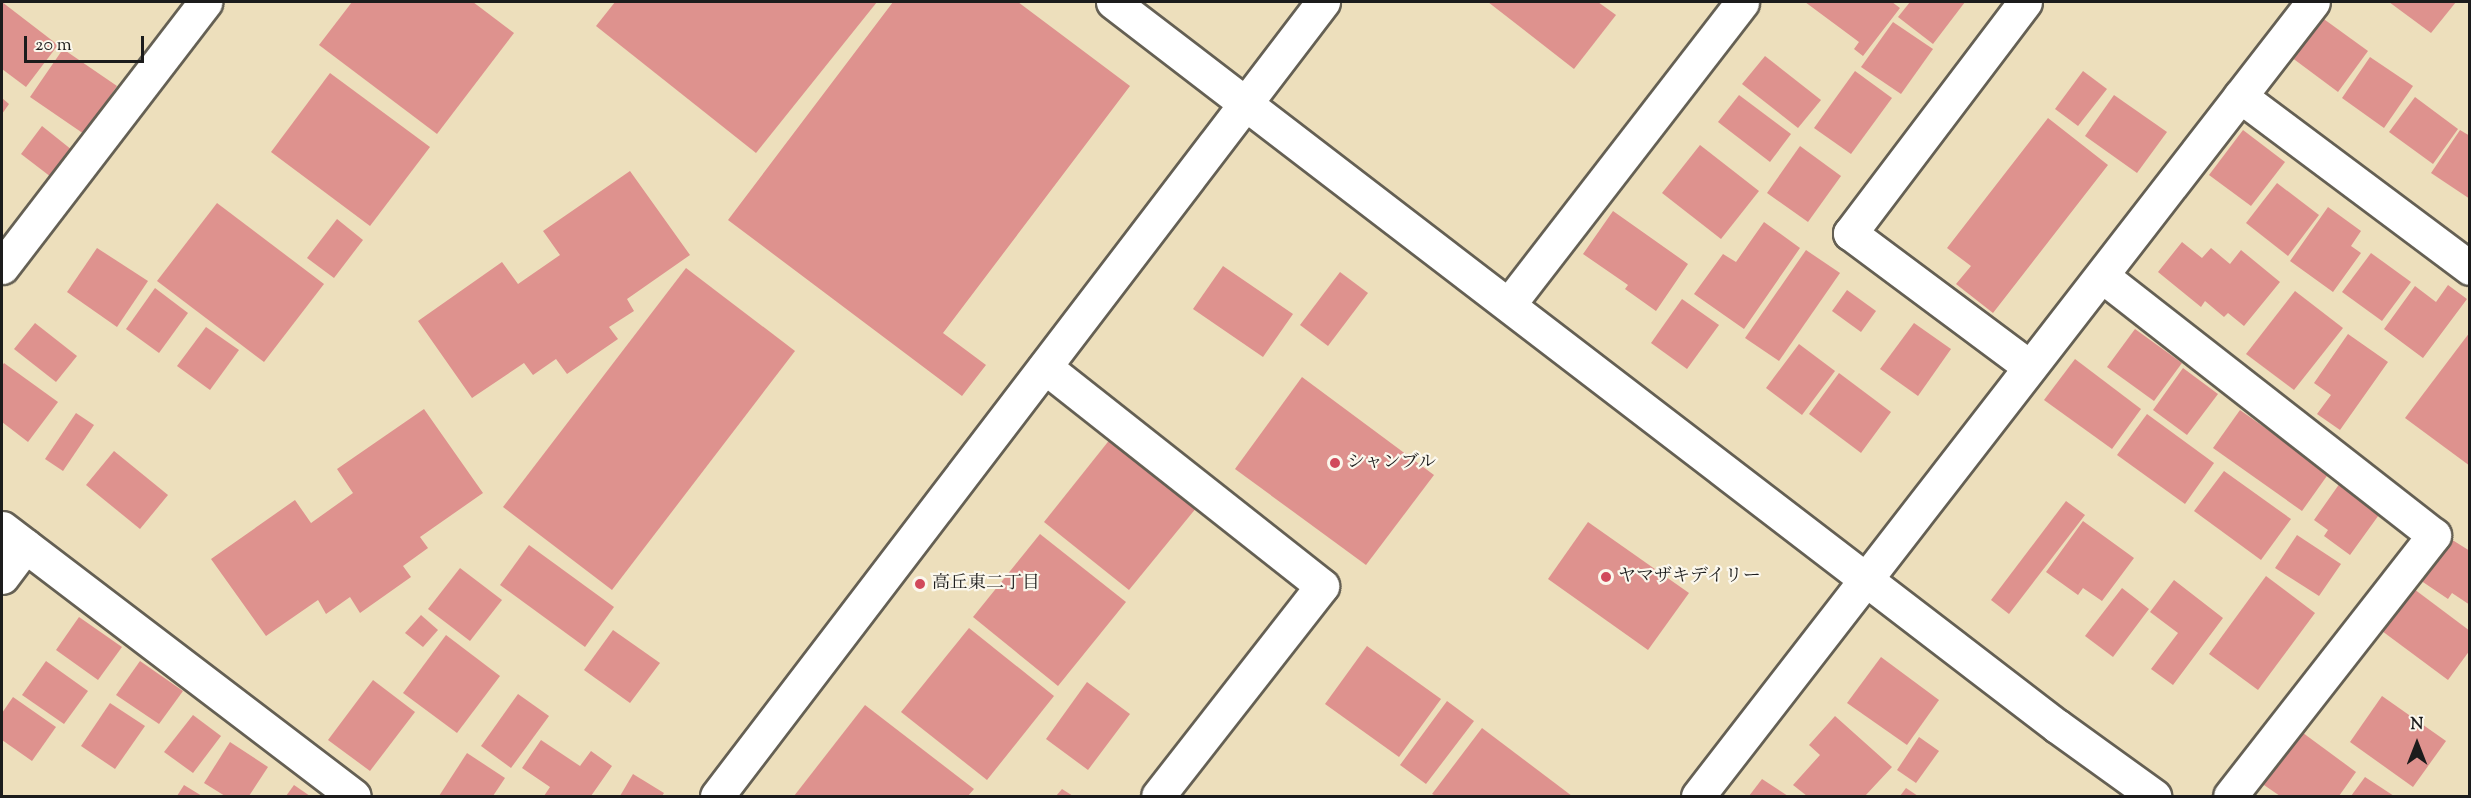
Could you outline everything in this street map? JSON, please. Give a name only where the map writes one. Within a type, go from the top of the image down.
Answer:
[{"type":"street","points":[[2,267],[206,2]]},
{"type":"street","points":[[1113,2],[1867,581],[2154,796]]},
{"type":"street","points":[[717,796],[1046,368],[1243,104],[1323,2]]},
{"type":"street","points":[[1509,304],[1742,2]]},
{"type":"street","points":[[2025,2],[1850,233],[2030,368]]},
{"type":"street","points":[[1698,796],[1867,581],[2313,2]]},
{"type":"street","points":[[2240,96],[2469,268]]},
{"type":"street","points":[[2102,276],[2434,535],[2230,796]]},
{"type":"street","points":[[1046,368],[1322,586],[1158,796]]},
{"type":"street","points":[[2,578],[13,537],[354,796]]},
{"type":"building","points":[[2,2],[58,45],[26,87],[2,69]]},
{"type":"building","points":[[352,2],[473,2],[514,33],[437,134],[319,45]]},
{"type":"building","points":[[615,2],[877,2],[756,153],[596,26]]},
{"type":"building","points":[[893,2],[1018,2],[1130,86],[943,333],[986,365],[962,396],[728,220]]},
{"type":"building","points":[[1488,2],[1598,2],[1616,15],[1574,69]]},
{"type":"building","points":[[1805,2],[1892,2],[1900,8],[1863,56],[1854,49],[1859,42]]},
{"type":"building","points":[[1910,2],[1965,2],[1933,44],[1898,17]]},
{"type":"building","points":[[2389,2],[2456,2],[2431,33]]},
{"type":"building","points":[[2321,17],[2368,51],[2338,92],[2291,57]]},
{"type":"building","points":[[1893,22],[1933,49],[1901,94],[1861,67]]},
{"type":"building","points":[[63,49],[117,86],[84,134],[30,97]]},
{"type":"building","points":[[1765,56],[1821,100],[1798,128],[1742,84]]},
{"type":"building","points":[[2370,57],[2413,86],[2384,128],[2342,98]]},
{"type":"building","points":[[1855,71],[1892,98],[1851,154],[1814,128]]},
{"type":"building","points":[[2083,71],[2107,89],[2078,126],[2055,109]]},
{"type":"building","points":[[330,73],[430,147],[370,226],[271,152]]},
{"type":"building","points":[[1739,95],[1791,134],[1770,162],[1718,122]]},
{"type":"building","points":[[2114,95],[2167,132],[2137,173],[2085,136]]},
{"type":"building","points":[[2415,97],[2458,129],[2433,164],[2389,132]]},
{"type":"building","points":[[2,98],[9,104],[2,114]]},
{"type":"building","points":[[2048,118],[2108,165],[1993,313],[1956,284],[1971,266],[1947,248]]},
{"type":"building","points":[[42,126],[72,150],[51,177],[21,154]]},
{"type":"building","points":[[2243,130],[2285,162],[2251,206],[2209,175]]},
{"type":"building","points":[[2460,130],[2470,136],[2470,199],[2431,173]]},
{"type":"building","points":[[1700,145],[1759,191],[1721,239],[1662,193]]},
{"type":"building","points":[[1800,146],[1841,176],[1808,222],[1767,193]]},
{"type":"building","points":[[630,171],[690,255],[627,299],[634,311],[609,327],[618,339],[567,374],[556,359],[533,375],[524,363],[472,398],[418,321],[502,262],[518,284],[560,255],[543,231]]},
{"type":"building","points":[[2277,183],[2319,215],[2288,256],[2246,223]]},
{"type":"building","points":[[217,203],[324,284],[264,362],[157,281]]},
{"type":"building","points":[[2328,207],[2361,231],[2351,246],[2361,253],[2333,292],[2290,261]]},
{"type":"building","points":[[1613,211],[1688,264],[1656,311],[1625,289],[1628,285],[1583,254]]},
{"type":"building","points":[[337,219],[363,240],[334,278],[307,258]]},
{"type":"building","points":[[1764,222],[1800,248],[1744,329],[1694,294],[1723,254],[1736,262]]},
{"type":"building","points":[[2182,242],[2202,258],[2211,248],[2230,264],[2241,250],[2280,282],[2244,326],[2228,313],[2224,317],[2205,301],[2201,307],[2158,272]]},
{"type":"building","points":[[97,248],[148,281],[117,327],[67,292]]},
{"type":"building","points":[[1806,250],[1840,273],[1779,361],[1745,338]]},
{"type":"building","points":[[2371,253],[2411,282],[2382,321],[2342,292]]},
{"type":"building","points":[[1223,266],[1293,314],[1263,357],[1193,309]]},
{"type":"building","points":[[686,268],[795,351],[612,590],[503,507]]},
{"type":"building","points":[[1340,272],[1368,293],[1328,346],[1300,325]]},
{"type":"building","points":[[2448,285],[2467,299],[2423,358],[2384,329],[2415,286],[2436,302]]},
{"type":"building","points":[[155,288],[188,313],[159,353],[126,329]]},
{"type":"building","points":[[1847,290],[1876,311],[1861,332],[1832,311]]},
{"type":"building","points":[[2295,291],[2343,328],[2294,390],[2246,354]]},
{"type":"building","points":[[1682,299],[1719,325],[1687,369],[1651,343]]},
{"type":"building","points":[[35,323],[77,356],[56,382],[14,349]]},
{"type":"building","points":[[1914,323],[1951,349],[1918,396],[1880,369]]},
{"type":"building","points":[[206,327],[239,350],[210,390],[177,366]]},
{"type":"building","points":[[2135,329],[2182,363],[2154,401],[2107,367]]},
{"type":"building","points":[[2470,332],[2470,466],[2405,418]]},
{"type":"building","points":[[2348,334],[2388,362],[2340,430],[2317,414],[2331,395],[2314,383]]},
{"type":"building","points":[[1799,344],[1835,371],[1802,415],[1766,388]]},
{"type":"building","points":[[2075,359],[2141,409],[2112,449],[2044,400]]},
{"type":"building","points":[[4,363],[58,402],[28,442],[2,422],[2,366]]},
{"type":"building","points":[[2183,368],[2218,394],[2187,435],[2153,410]]},
{"type":"building","points":[[1839,373],[1891,412],[1861,453],[1809,414]]},
{"type":"building","points":[[1302,377],[1434,475],[1366,565],[1235,469]]},
{"type":"building","points":[[424,409],[483,493],[420,537],[428,548],[403,566],[411,577],[360,613],[350,597],[326,614],[318,600],[266,636],[211,559],[295,500],[311,523],[353,493],[337,469]]},
{"type":"building","points":[[2240,410],[2329,473],[2302,511],[2213,448]]},
{"type":"building","points":[[76,413],[94,425],[63,471],[45,459]]},
{"type":"building","points":[[2147,414],[2214,463],[2185,504],[2117,455]]},
{"type":"building","points":[[1111,438],[1197,507],[1129,590],[1044,522]]},
{"type":"building","points":[[114,451],[168,495],[140,529],[86,485]]},
{"type":"building","points":[[2224,471],[2291,519],[2261,560],[2194,511]]},
{"type":"building","points":[[2340,483],[2381,512],[2350,555],[2324,536],[2328,530],[2314,520]]},
{"type":"building","points":[[2066,501],[2085,515],[2009,614],[1991,600]]},
{"type":"building","points":[[2083,521],[2134,558],[2102,601],[2083,588],[2078,595],[2046,572]]},
{"type":"building","points":[[1588,522],[1689,593],[1648,650],[1548,579]]},
{"type":"building","points":[[1040,534],[1126,602],[1058,686],[973,617]]},
{"type":"building","points":[[2297,535],[2341,564],[2319,596],[2275,568]]},
{"type":"building","points":[[2446,536],[2470,551],[2470,605],[2452,593],[2448,599],[2417,578]]},
{"type":"building","points":[[529,545],[614,607],[585,647],[500,585]]},
{"type":"building","points":[[460,568],[502,600],[470,641],[428,609]]},
{"type":"building","points":[[2266,576],[2315,613],[2258,690],[2209,654]]},
{"type":"building","points":[[2174,580],[2223,618],[2173,685],[2151,669],[2178,633],[2150,612]]},
{"type":"building","points":[[2122,588],[2149,609],[2113,657],[2085,636]]},
{"type":"building","points":[[2414,589],[2470,631],[2470,650],[2448,680],[2382,631]]},
{"type":"building","points":[[421,615],[438,630],[423,647],[405,633]]},
{"type":"building","points":[[79,617],[122,647],[98,680],[56,650]]},
{"type":"building","points":[[969,628],[1054,696],[987,780],[901,712]]},
{"type":"building","points":[[613,630],[660,663],[630,703],[584,670]]},
{"type":"building","points":[[446,635],[500,676],[457,733],[403,693]]},
{"type":"building","points":[[1367,646],[1441,699],[1399,757],[1325,704]]},
{"type":"building","points":[[1881,657],[1939,700],[1907,745],[1847,703]]},
{"type":"building","points":[[46,661],[88,691],[64,724],[22,695]]},
{"type":"building","points":[[140,661],[183,691],[159,724],[116,695]]},
{"type":"building","points":[[373,680],[415,712],[370,771],[328,740]]},
{"type":"building","points":[[1087,682],[1130,714],[1088,770],[1046,739]]},
{"type":"building","points":[[518,694],[549,716],[511,768],[481,746]]},
{"type":"building","points":[[2382,696],[2446,741],[2413,787],[2350,742]]},
{"type":"building","points":[[13,697],[56,727],[32,761],[2,740],[2,713]]},
{"type":"building","points":[[1447,701],[1474,721],[1426,784],[1400,765]]},
{"type":"building","points":[[110,703],[145,726],[115,769],[81,746]]},
{"type":"building","points":[[865,705],[974,789],[968,796],[794,796]]},
{"type":"building","points":[[193,715],[221,736],[193,773],[164,752]]},
{"type":"building","points":[[1835,716],[1892,767],[1865,796],[1807,796],[1793,785],[1820,755],[1809,745]]},
{"type":"building","points":[[1482,728],[1572,796],[1436,796],[1432,794]]},
{"type":"building","points":[[2299,730],[2356,772],[2339,796],[2280,796],[2261,783]]},
{"type":"building","points":[[1919,737],[1939,751],[1916,783],[1897,770]]},
{"type":"building","points":[[541,740],[580,766],[591,751],[612,766],[591,796],[544,796],[550,787],[522,768]]},
{"type":"building","points":[[230,742],[268,767],[249,796],[225,796],[204,783]]},
{"type":"building","points":[[467,753],[505,778],[493,796],[439,796]]},
{"type":"building","points":[[633,774],[664,793],[662,796],[620,796]]},
{"type":"building","points":[[2365,777],[2394,796],[2351,796]]},
{"type":"building","points":[[1762,779],[1788,796],[1749,796]]},
{"type":"building","points":[[184,785],[202,796],[177,796]]},
{"type":"building","points":[[294,785],[310,796],[286,796]]},
{"type":"building","points":[[1906,788],[1918,796],[1900,796]]},
{"type":"building","points":[[1062,789],[1073,796],[1056,796]]},
{"type":"place","name":"シャンブル","points":[[1335,463]]},
{"type":"place","name":"ヤマザキデイリー","points":[[1606,577]]},
{"type":"place","name":"高丘東二丁目","points":[[920,584]]}]
